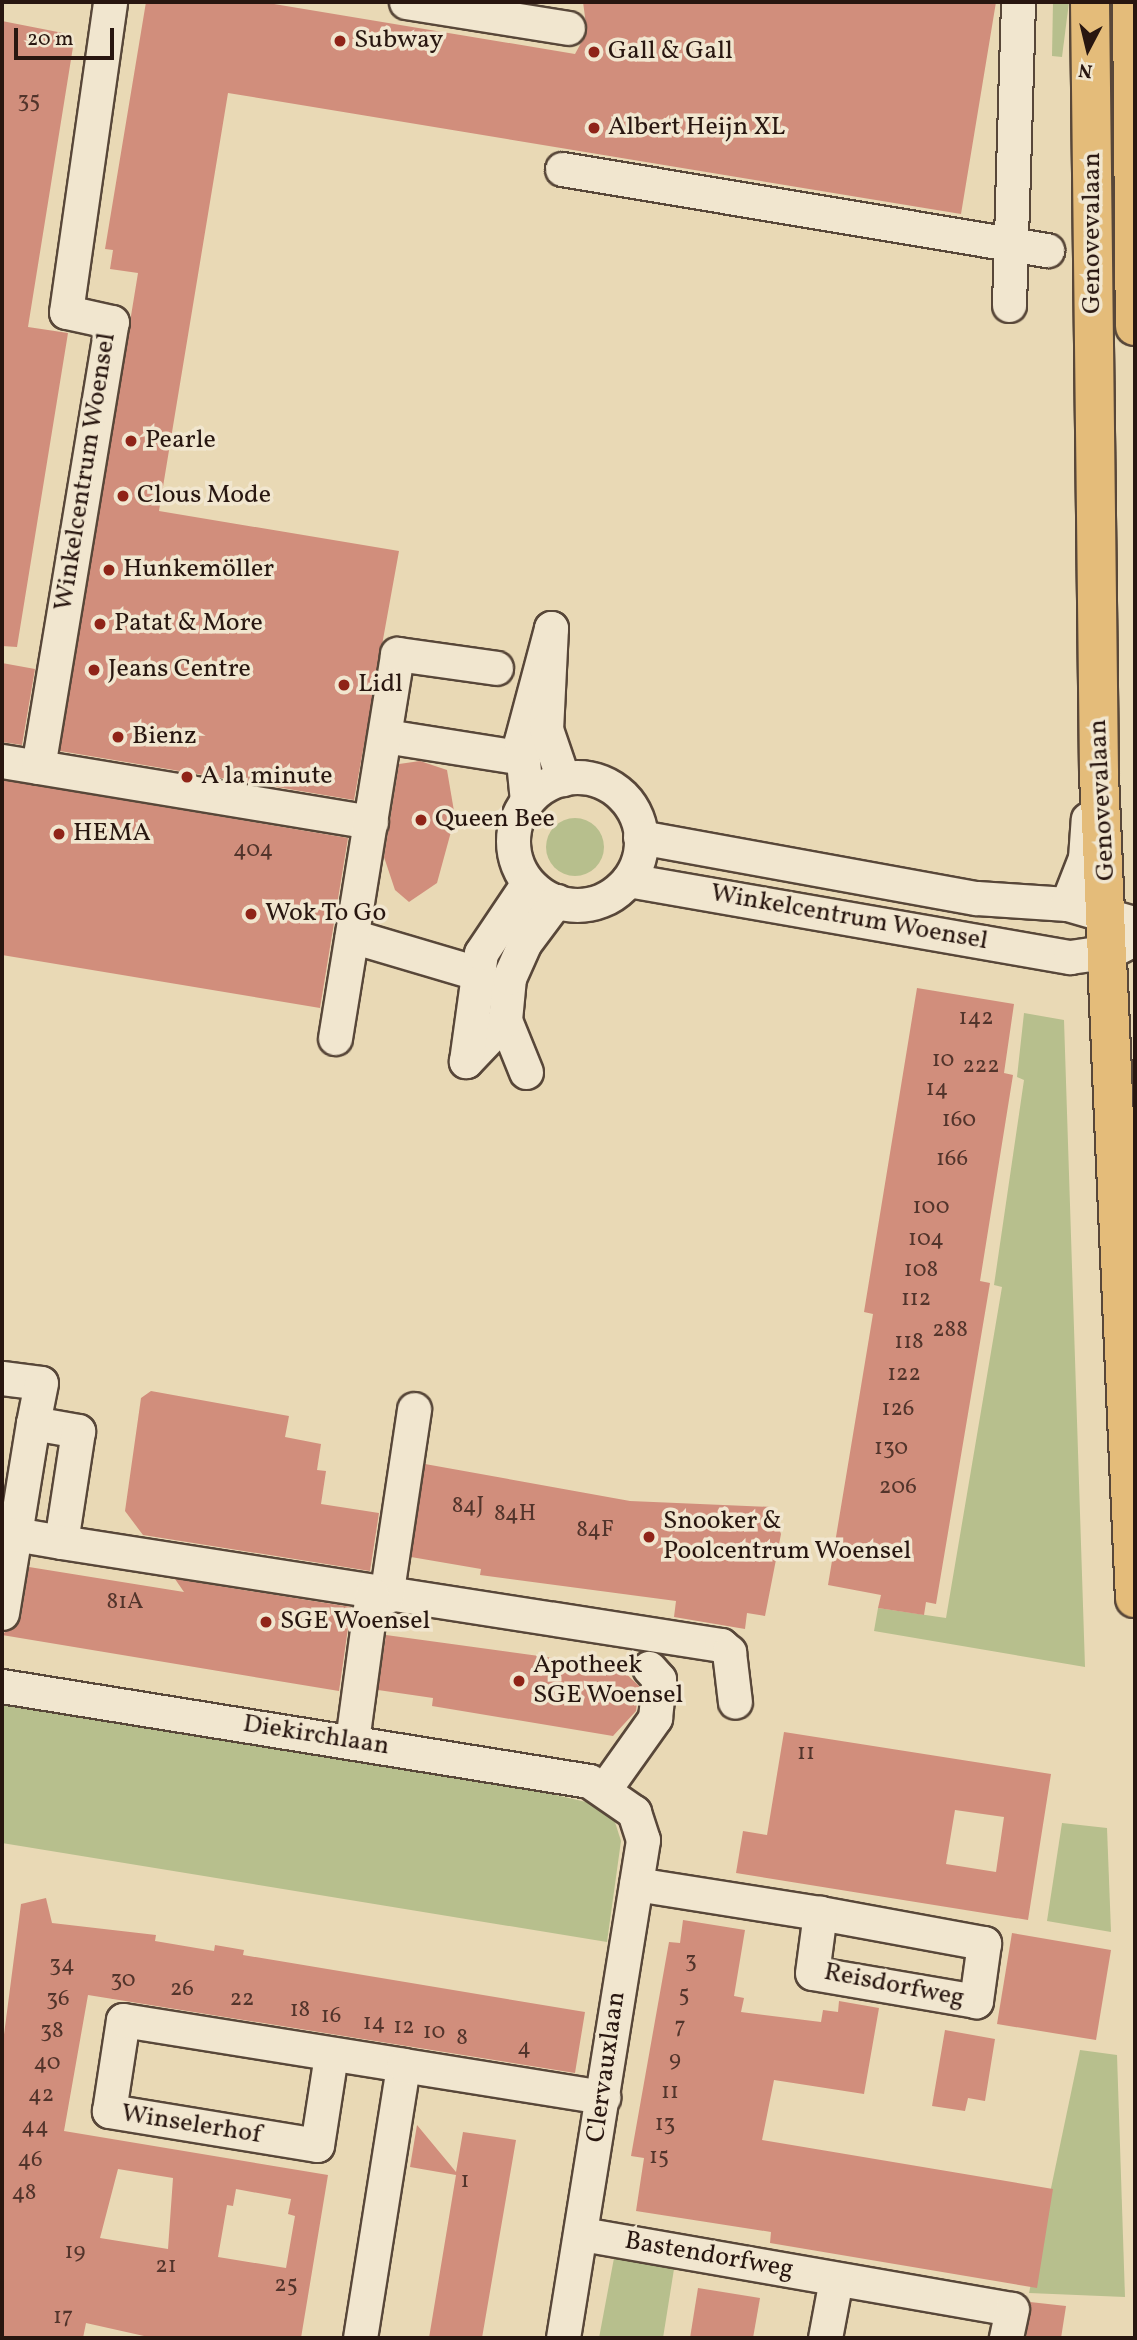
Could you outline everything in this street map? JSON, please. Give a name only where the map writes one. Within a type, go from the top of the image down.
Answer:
[{"type":"main road","name":"Genovevalaan","points":[[1090,2],[1099,775],[1123,932],[1114,1009],[1135,1598]]},
{"type":"main road","name":"Genovevalaan","points":[[1132,2],[1135,326]]},
{"type":"street","name":"Winkelcentrum Woensel","points":[[38,767],[112,322],[66,312],[109,2]]},
{"type":"street","points":[[406,2],[568,28]]},
{"type":"street","points":[[1009,305],[1018,2]]},
{"type":"street","points":[[563,170],[1047,250]]},
{"type":"street","points":[[527,801],[564,779],[600,781],[615,790],[628,803],[640,837],[628,880],[587,904],[556,901],[528,883],[513,833],[527,801],[521,741],[551,628],[546,729],[564,779]]},
{"type":"street","points":[[335,1038],[386,736],[397,653],[496,668]]},
{"type":"street","points":[[386,736],[511,756]]},
{"type":"street","points":[[2,761],[371,822]]},
{"type":"street","points":[[1067,904],[1085,858],[1099,775]]},
{"type":"street","name":"Winkelcentrum Woensel","points":[[640,837],[977,898],[1067,904],[1123,932]]},
{"type":"street","name":"Winkelcentrum Woensel","points":[[628,880],[1070,957],[1123,932]]},
{"type":"street","points":[[505,1020],[466,1061],[481,953],[528,883]]},
{"type":"street","points":[[526,1072],[505,1020],[514,959],[556,901]]},
{"type":"street","points":[[352,936],[470,971]]},
{"type":"street","points":[[1070,957],[1114,1009]]},
{"type":"street","points":[[2,1378],[41,1383],[2,1613]]},
{"type":"street","points":[[352,1741],[414,1409]]},
{"type":"street","points":[[33,1423],[78,1430],[61,1542]]},
{"type":"street","points":[[15,1534],[379,1596],[721,1646],[729,1652],[735,1702]]},
{"type":"street","points":[[615,1794],[655,1718],[659,1679],[649,1668]]},
{"type":"street","name":"Diekirchlaan","points":[[2,1686],[352,1741],[615,1794]]},
{"type":"street","name":"Clervauxlaan","points":[[564,2338],[643,1840],[615,1794]]},
{"type":"street","name":"Reisdorfweg","points":[[636,1884],[820,1913],[984,1943],[976,2001],[812,1973],[820,1913]]},
{"type":"street","name":"Winselerhof","points":[[331,2055],[317,2145],[109,2111],[123,2020],[603,2097]]},
{"type":"street","points":[[360,2338],[403,2066]]},
{"type":"street","name":"Bastendorfweg","points":[[582,2234],[1012,2309],[1006,2338]]},
{"type":"street","points":[[825,2338],[836,2279]]},
{"type":"green space","points":[[1053,2],[1069,2],[1062,57],[1052,56]]},
{"type":"green space","points":[[1104,2],[1117,2],[1119,260],[1106,258]]},
{"type":"green space","points":[[575,818],[591,823],[599,831],[604,847],[599,863],[591,871],[575,876],[559,871],[551,863],[546,847],[551,831],[559,823]]},
{"type":"green space","points":[[1024,1013],[1064,1020],[1085,1667],[874,1631],[878,1608],[946,1618],[1002,1287],[994,1285],[1024,1080],[1017,1077]]},
{"type":"green space","points":[[2,1705],[513,1785],[599,1805],[614,1819],[621,1841],[607,1942],[2,1843]]},
{"type":"green space","points":[[1062,1823],[1107,1828],[1111,1932],[1047,1921]]},
{"type":"green space","points":[[1080,2050],[1117,2055],[1125,2297],[1029,2293]]},
{"type":"green space","points":[[614,2258],[674,2269],[663,2338],[599,2338]]},
{"type":"building","points":[[146,2],[262,2],[575,54],[587,32],[583,2],[996,2],[961,214],[228,93],[159,511],[399,551],[354,800],[60,751],[138,273],[110,269],[113,250],[105,249]]},
{"type":"building","points":[[2,21],[63,33],[73,47],[28,327],[68,333],[17,647],[2,646]]},
{"type":"building","points":[[2,663],[35,669],[22,745],[2,742]]},
{"type":"building","points":[[420,761],[447,770],[455,817],[437,883],[409,902],[395,890],[384,857],[399,764]]},
{"type":"building","points":[[2,780],[348,838],[320,1008],[2,955]]},
{"type":"building","points":[[917,988],[1014,1004],[1004,1073],[1013,1075],[980,1281],[990,1283],[936,1604],[926,1602],[924,1615],[878,1608],[881,1595],[828,1585],[873,1314],[864,1312]]},
{"type":"building","points":[[151,1391],[289,1416],[285,1437],[321,1444],[317,1470],[326,1471],[321,1504],[379,1513],[370,1571],[143,1535],[125,1511],[141,1398]]},
{"type":"building","points":[[425,1464],[630,1501],[772,1507],[781,1534],[765,1616],[747,1613],[745,1629],[674,1617],[676,1601],[480,1575],[481,1569],[411,1557]]},
{"type":"building","points":[[29,1567],[184,1592],[175,1579],[351,1607],[339,1691],[2,1635],[21,1617]]},
{"type":"building","points":[[386,1635],[619,1667],[639,1686],[636,1711],[613,1736],[432,1706],[433,1698],[378,1690]]},
{"type":"building","points":[[784,1732],[1051,1774],[1028,1920],[736,1873],[743,1831],[767,1835]],"holes":[[[955,1810],[1004,1817],[996,1872],[946,1864]]]},
{"type":"building","points":[[46,1898],[52,1923],[156,1935],[155,1941],[214,1951],[215,1945],[244,1950],[243,1955],[585,2012],[575,2073],[88,1995],[64,2131],[328,2175],[301,2338],[153,2338],[86,2323],[83,2338],[2,2338],[2,2050],[21,1904]],"holes":[[[118,2169],[173,2178],[168,2249],[100,2238]],[[236,2189],[291,2199],[288,2214],[295,2216],[286,2268],[218,2257],[227,2205],[233,2206]]]},
{"type":"building","points":[[683,1920],[745,1930],[734,1996],[744,1998],[741,2012],[821,2022],[823,2010],[838,2012],[839,2001],[879,2008],[864,2094],[774,2080],[762,2140],[1053,2189],[1037,2288],[770,2243],[771,2232],[636,2211],[644,2158],[631,2156],[669,1942],[680,1943]]},
{"type":"building","points":[[1012,1933],[1111,1950],[1096,2040],[997,2024]]},
{"type":"building","points":[[945,2030],[995,2039],[985,2101],[968,2098],[965,2111],[932,2106]]},
{"type":"building","points":[[417,2125],[456,2172],[463,2132],[516,2140],[482,2338],[429,2338],[456,2175],[410,2167]]},
{"type":"building","points":[[698,2288],[760,2298],[753,2338],[690,2338]]},
{"type":"building","points":[[1030,2302],[1066,2306],[1061,2338],[1026,2338]]},
{"type":"place","name":"Subway","points":[[340,41]]},
{"type":"place","name":"Gall & Gall","points":[[594,52]]},
{"type":"place","name":"Albert Heijn XL","points":[[594,128]]},
{"type":"place","name":"Pearle","points":[[131,441]]},
{"type":"place","name":"Clous Mode","points":[[123,496]]},
{"type":"place","name":"Hunkemöller","points":[[109,570]]},
{"type":"place","name":"Patat & More","points":[[100,624]]},
{"type":"place","name":"Jeans Centre","points":[[94,670]]},
{"type":"place","name":"Lidl","points":[[344,685]]},
{"type":"place","name":"Bienz","points":[[118,737]]},
{"type":"place","name":"A la minute","points":[[187,777]]},
{"type":"place","name":"Queen Bee","points":[[421,820]]},
{"type":"place","name":"HEMA","points":[[59,834]]},
{"type":"place","name":"Wok To Go","points":[[251,914]]},
{"type":"place","name":"Snooker & Poolcentrum Woensel","points":[[649,1537]]},
{"type":"place","name":"SGE Woensel","points":[[266,1622]]},
{"type":"place","name":"Apotheek SGE Woensel","points":[[519,1681]]}]
